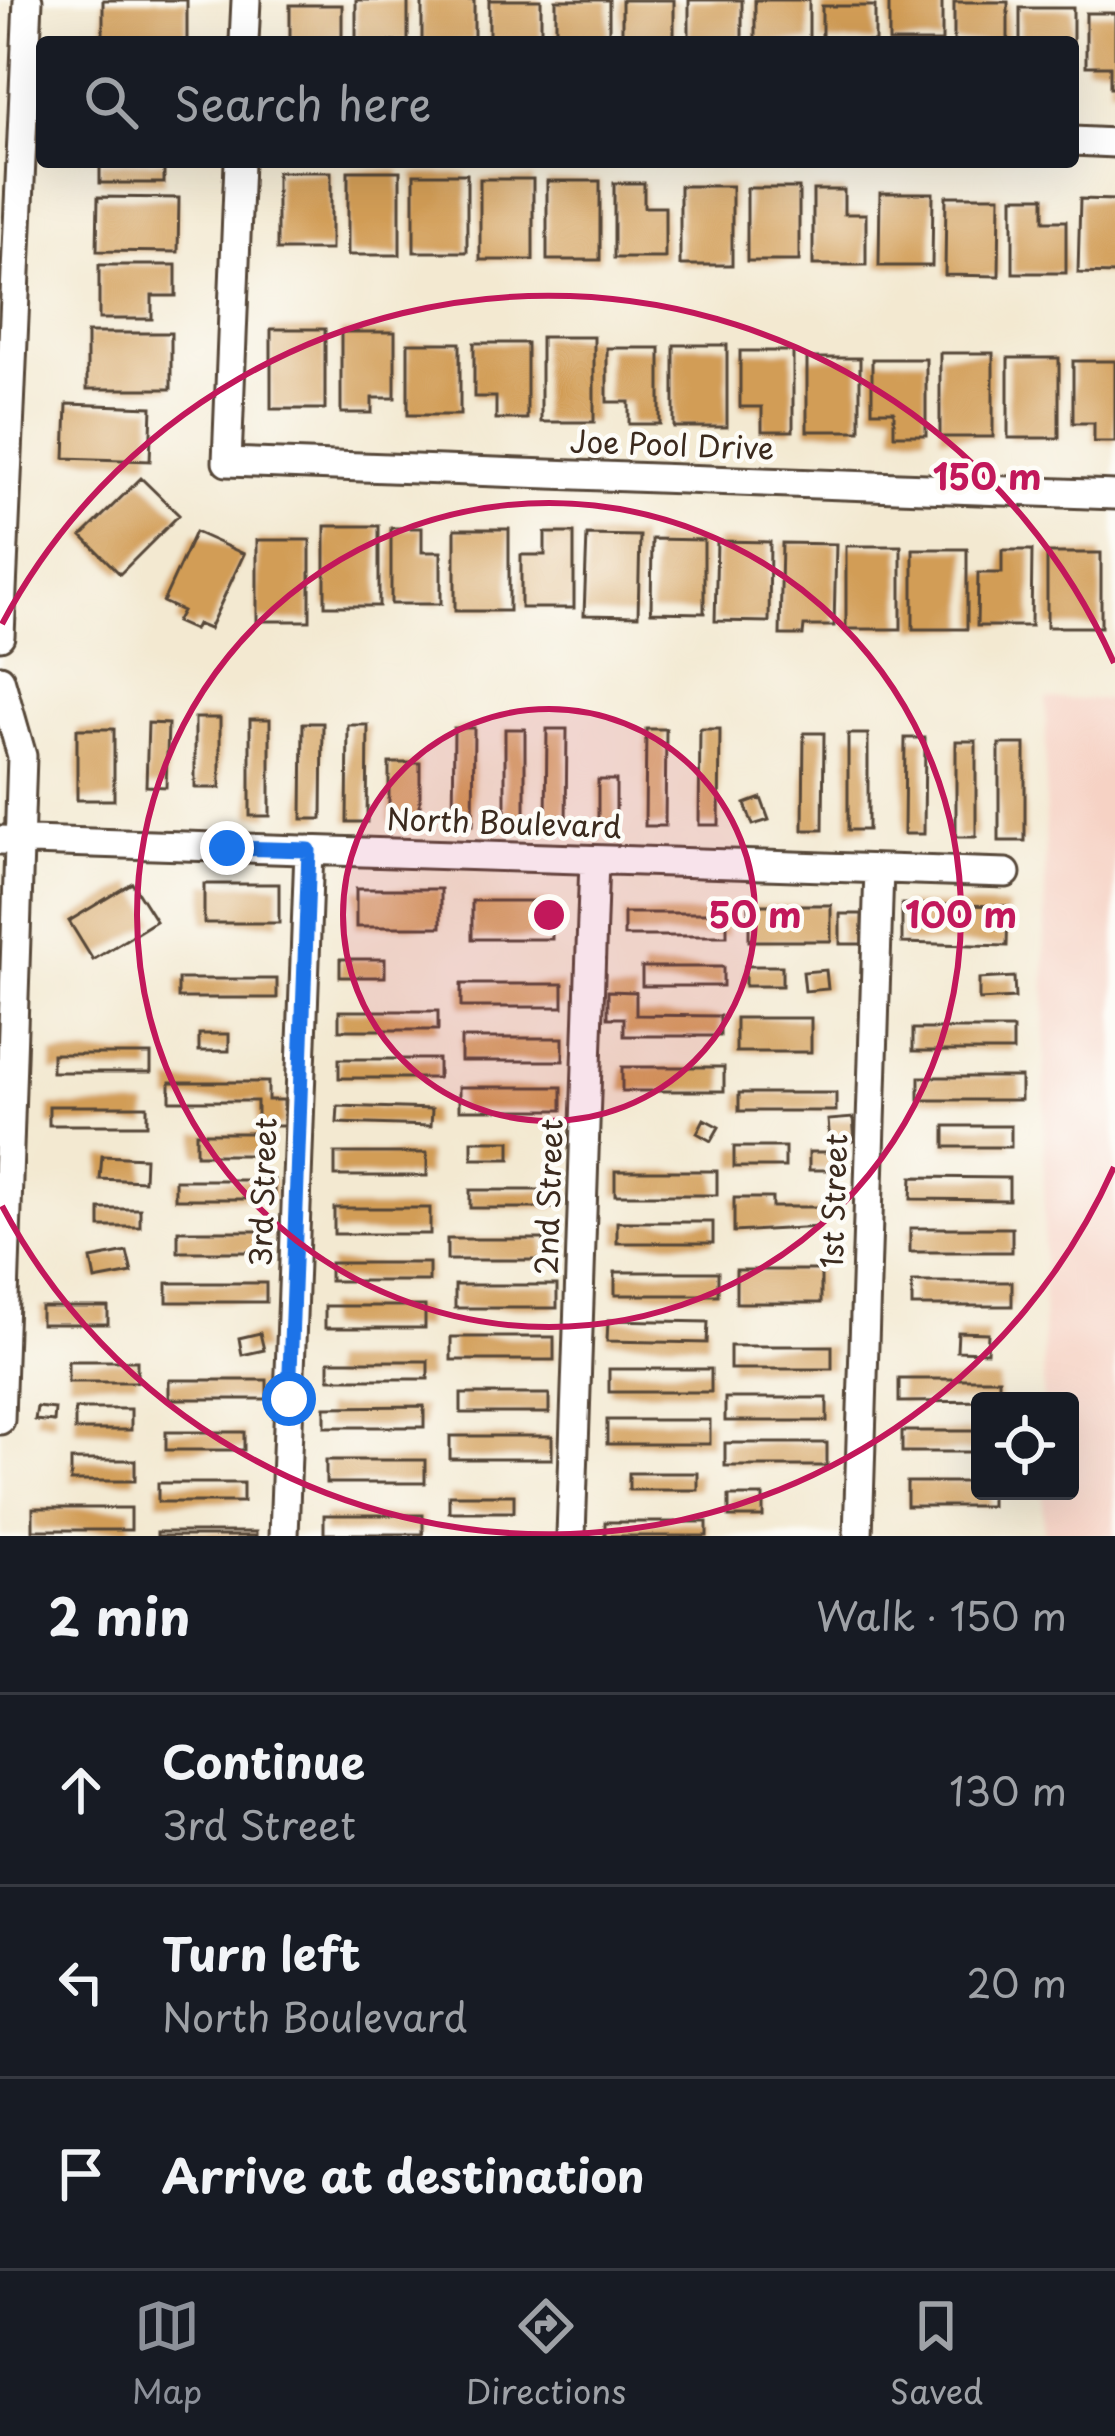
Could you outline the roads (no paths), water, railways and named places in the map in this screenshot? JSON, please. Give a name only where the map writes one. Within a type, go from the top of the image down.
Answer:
[{"type":"street","points":[[0,636],[28,0]]},
{"type":"street","points":[[244,36],[246,0]]},
{"type":"street","points":[[1079,141],[1115,142]]},
{"type":"street","name":"Joe Pool Drive","points":[[239,168],[226,462],[1115,495]]},
{"type":"street","points":[[0,679],[22,756],[10,841],[0,1420]]},
{"type":"street","name":"North Boulevard","points":[[10,841],[1006,873]]},
{"type":"street","name":"3rd Street","points":[[284,1536],[309,850]]},
{"type":"street","name":"2nd Street","points":[[572,1536],[594,860]]},
{"type":"street","name":"1st Street","points":[[858,1536],[879,869]]}]
